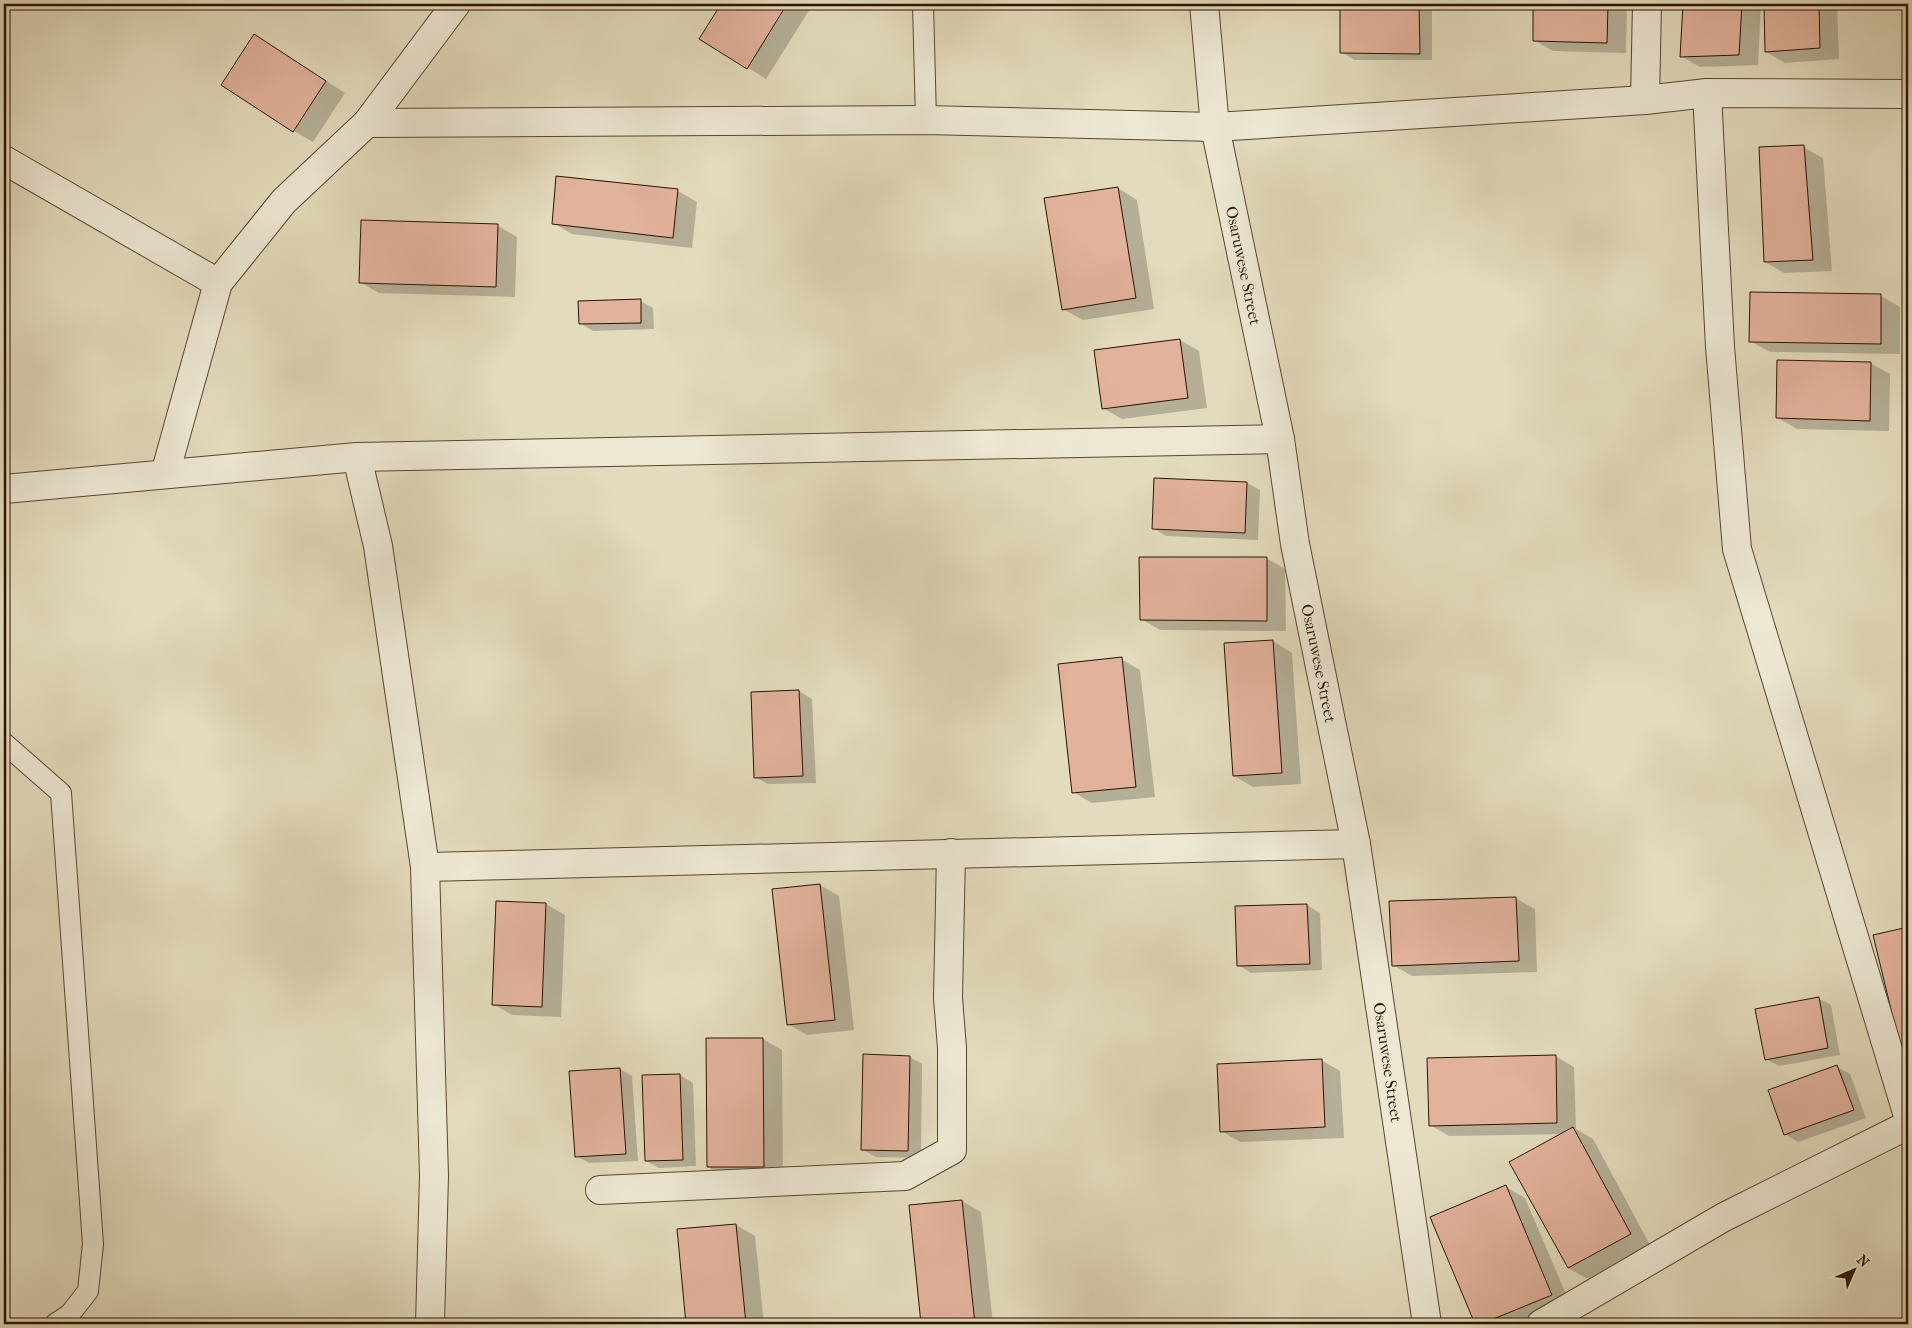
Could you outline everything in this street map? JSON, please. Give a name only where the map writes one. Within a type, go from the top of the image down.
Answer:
[{"type":"street","points":[[165,474],[218,283],[284,201],[367,123],[456,4]]},
{"type":"street","name":"Osaruwese Street","points":[[1204,4],[1215,127],[1280,439],[1295,544],[1356,844],[1427,1324]]},
{"type":"street","points":[[1645,100],[1647,4]]},
{"type":"street","points":[[367,123],[926,120],[1215,127],[1645,100],[1708,93],[1908,94]]},
{"type":"street","points":[[1708,93],[1720,347],[1737,549],[1908,1116]]},
{"type":"street","points":[[4,160],[218,283]]},
{"type":"street","points":[[4,489],[357,457],[1280,439]]},
{"type":"street","points":[[357,457],[378,546],[425,867],[434,1176],[430,1324]]},
{"type":"street","points":[[425,867],[1356,844]]},
{"type":"street","points":[[600,1190],[905,1176],[952,1150],[952,1048],[948,998],[951,854]]},
{"type":"street","points":[[1540,1324],[1724,1217],[1908,1125]]},
{"type":"lane","points":[[923,4],[926,120]]},
{"type":"lane","points":[[4,742],[61,793],[93,1244],[88,1291],[70,1314],[55,1324]]},
{"type":"building","points":[[721,4],[787,4],[747,69],[699,39]]},
{"type":"building","points":[[1340,4],[1419,4],[1420,54],[1340,53]]},
{"type":"building","points":[[1533,4],[1608,4],[1607,43],[1533,41]]},
{"type":"building","points":[[1683,4],[1742,4],[1739,55],[1680,57]]},
{"type":"building","points":[[1764,4],[1819,4],[1820,48],[1765,52]]},
{"type":"building","points":[[254,34],[326,81],[293,132],[221,85]]},
{"type":"building","points":[[1804,145],[1813,260],[1764,262],[1759,147]]},
{"type":"building","points":[[556,176],[678,189],[673,238],[552,224]]},
{"type":"building","points":[[1118,187],[1136,298],[1062,310],[1044,198]]},
{"type":"building","points":[[361,220],[498,224],[496,287],[359,283]]},
{"type":"building","points":[[1750,292],[1881,294],[1881,344],[1749,342]]},
{"type":"building","points":[[641,299],[641,323],[579,324],[578,301]]},
{"type":"building","points":[[1180,339],[1188,398],[1102,409],[1094,350]]},
{"type":"building","points":[[1777,360],[1871,362],[1870,421],[1776,418]]},
{"type":"building","points":[[1154,478],[1247,482],[1245,533],[1152,529]]},
{"type":"building","points":[[1139,557],[1267,557],[1267,621],[1140,620]]},
{"type":"building","points":[[1273,640],[1282,773],[1233,776],[1224,643]]},
{"type":"building","points":[[1122,657],[1136,787],[1072,793],[1058,664]]},
{"type":"building","points":[[799,690],[803,776],[754,778],[751,692]]},
{"type":"building","points":[[820,884],[835,1020],[787,1025],[772,889]]},
{"type":"building","points":[[1516,897],[1519,961],[1392,966],[1389,901]]},
{"type":"building","points":[[496,901],[546,903],[542,1007],[492,1005]]},
{"type":"building","points":[[1307,904],[1310,964],[1237,966],[1235,906]]},
{"type":"building","points":[[1908,927],[1908,1058],[1903,1059],[1873,935]]},
{"type":"building","points":[[1819,997],[1828,1048],[1765,1060],[1755,1009]]},
{"type":"building","points":[[706,1038],[763,1038],[764,1167],[707,1167]]},
{"type":"building","points":[[863,1054],[910,1056],[908,1151],[861,1150]]},
{"type":"building","points":[[1556,1055],[1557,1123],[1429,1126],[1427,1058]]},
{"type":"building","points":[[1322,1059],[1325,1127],[1220,1132],[1217,1064]]},
{"type":"building","points":[[1837,1065],[1854,1110],[1784,1135],[1768,1090]]},
{"type":"building","points":[[620,1068],[626,1154],[575,1157],[569,1071]]},
{"type":"building","points":[[680,1074],[683,1160],[645,1161],[642,1075]]},
{"type":"building","points":[[1573,1127],[1631,1234],[1568,1268],[1509,1162]]},
{"type":"building","points":[[1506,1185],[1552,1295],[1481,1324],[1475,1324],[1430,1217]]},
{"type":"building","points":[[962,1200],[975,1324],[921,1324],[909,1205]]},
{"type":"building","points":[[736,1224],[746,1324],[686,1324],[677,1229]]}]
